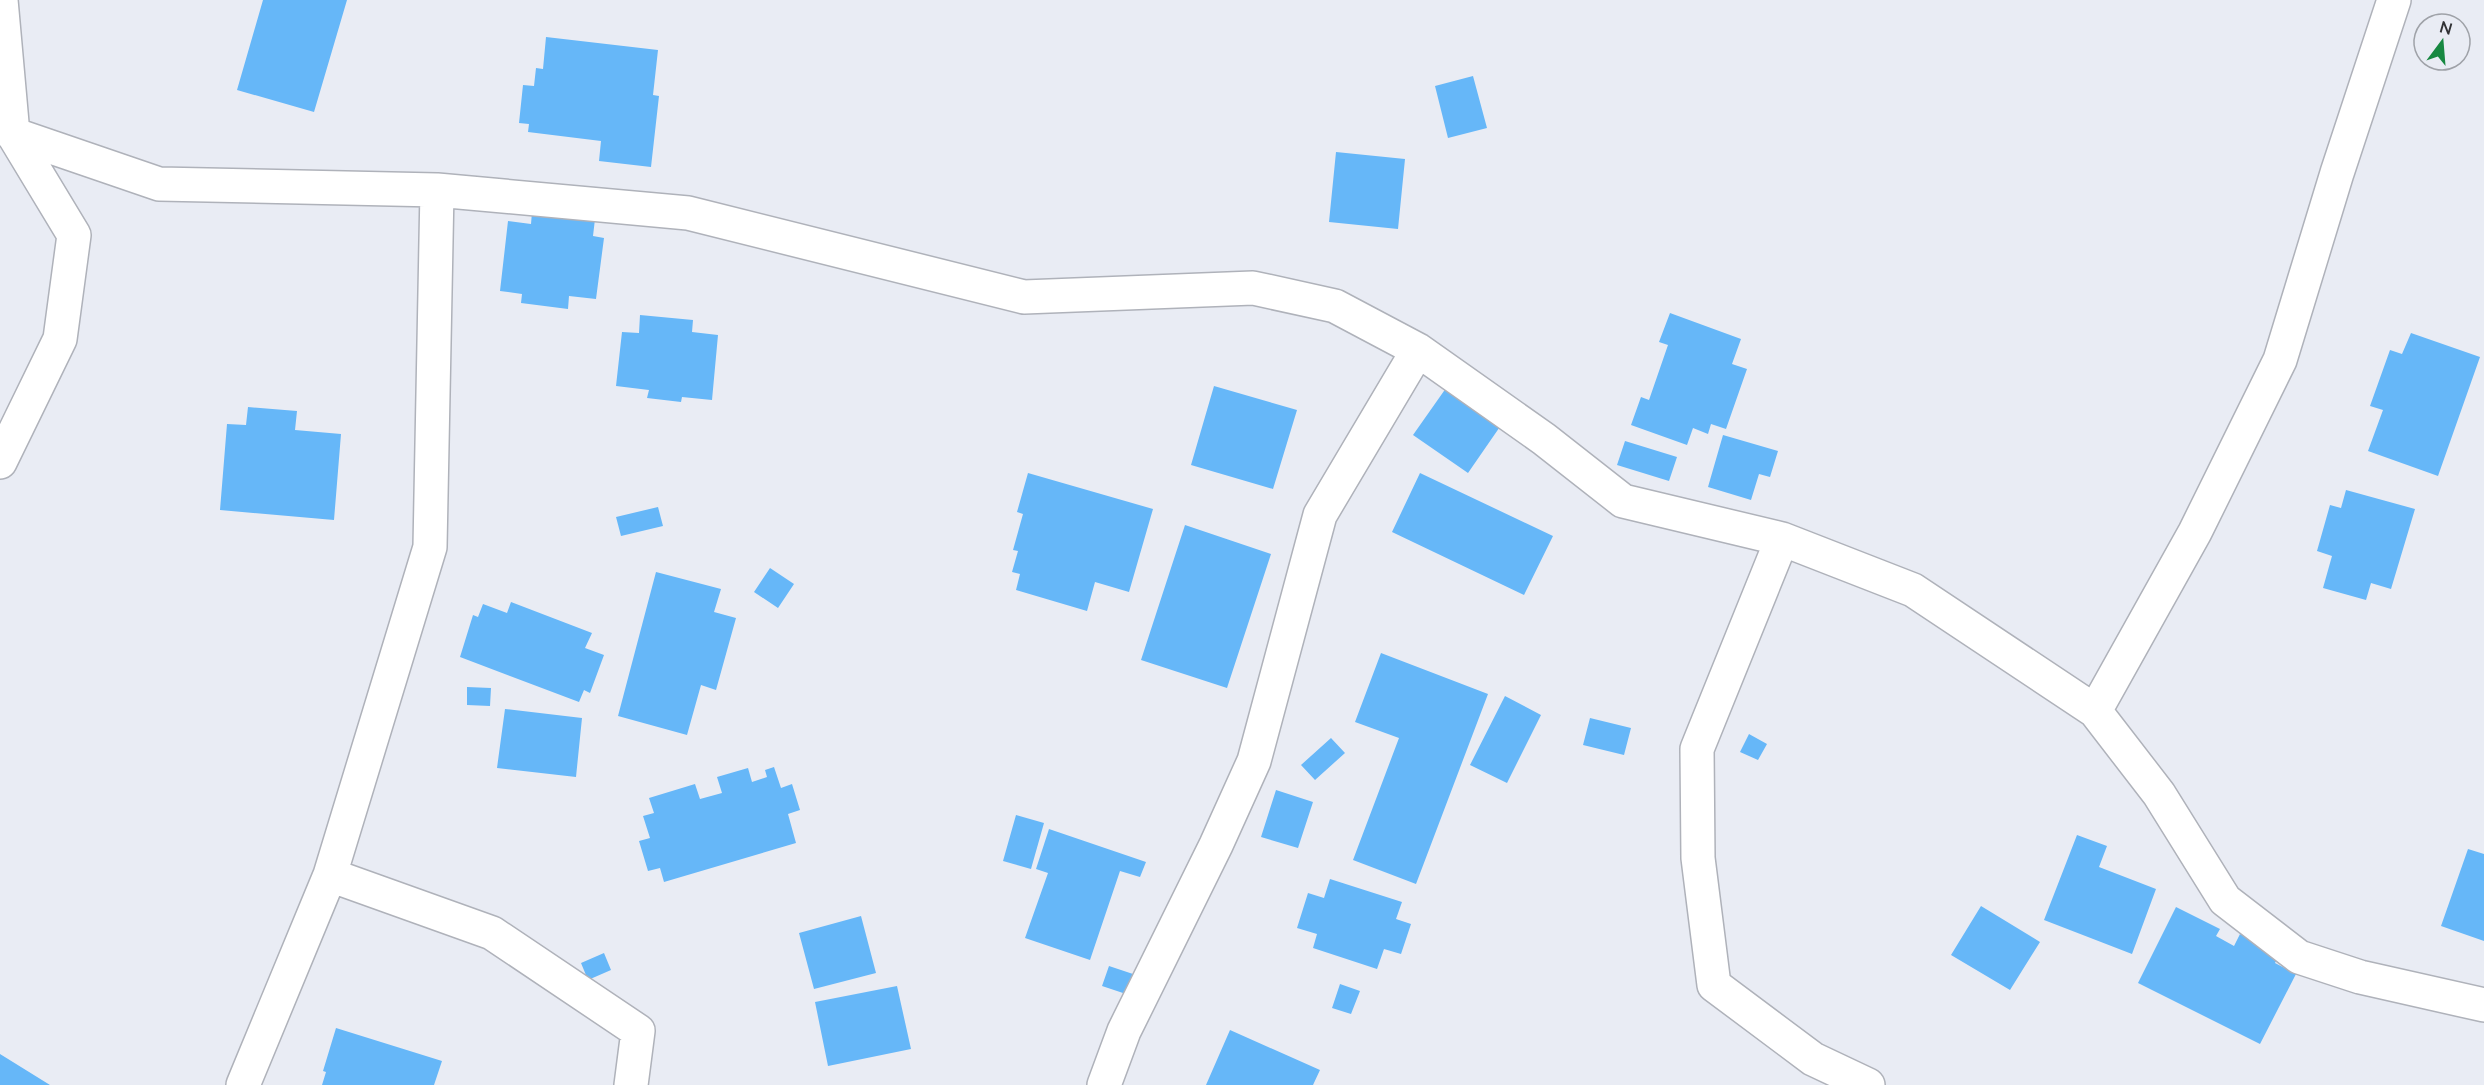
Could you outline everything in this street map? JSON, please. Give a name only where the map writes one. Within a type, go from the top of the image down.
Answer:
[{"type":"street","points":[[0,462],[60,339],[74,235],[6,130],[1,0]]},
{"type":"street","points":[[2095,711],[2195,532],[2280,360],[2337,173],[2394,0]]},
{"type":"street","points":[[6,130],[159,184],[437,190],[688,213],[1024,297],[1253,288],[1335,306],[1418,350],[1544,439],[1623,501],[1782,539],[1913,590],[2095,711],[2159,794],[2225,900],[2299,957],[2360,977],[2484,1005]]},
{"type":"street","points":[[243,1085],[330,875],[430,547],[437,190]]},
{"type":"street","points":[[1104,1085],[1124,1031],[1216,845],[1254,760],[1320,515],[1418,350]]},
{"type":"street","points":[[1782,539],[1697,749],[1698,858],[1714,986],[1813,1059],[1868,1085]]},
{"type":"street","points":[[330,875],[492,933],[638,1031],[631,1085]]},
{"type":"building","points":[[263,0],[347,0],[314,112],[237,90]]},
{"type":"building","points":[[546,37],[658,50],[653,95],[659,96],[651,167],[599,161],[601,141],[528,132],[529,124],[519,123],[523,85],[534,86],[536,68],[543,69]]},
{"type":"building","points":[[1473,76],[1487,128],[1448,138],[1435,86]]},
{"type":"building","points":[[1336,152],[1405,159],[1398,229],[1329,222]]},
{"type":"building","points":[[532,212],[595,219],[593,236],[604,238],[596,299],[569,296],[568,309],[521,303],[522,294],[500,291],[508,221],[531,224]]},
{"type":"building","points":[[1670,313],[1741,339],[1732,364],[1747,369],[1726,429],[1711,424],[1708,434],[1693,428],[1687,445],[1631,425],[1641,397],[1649,400],[1668,345],[1659,342]]},
{"type":"building","points":[[640,315],[693,320],[692,332],[718,335],[712,400],[682,397],[681,402],[647,398],[649,390],[616,386],[622,332],[639,333]]},
{"type":"building","points":[[2411,333],[2480,357],[2438,476],[2368,451],[2383,410],[2370,406],[2390,350],[2402,354]]},
{"type":"building","points":[[1451,381],[1506,418],[1468,473],[1413,435]]},
{"type":"building","points":[[1214,386],[1297,410],[1273,489],[1191,465]]},
{"type":"building","points":[[248,407],[297,411],[295,430],[341,434],[334,520],[220,510],[227,424],[246,425]]},
{"type":"building","points":[[1723,435],[1778,451],[1770,477],[1759,474],[1751,500],[1708,487]]},
{"type":"building","points":[[1625,441],[1677,457],[1669,481],[1617,465]]},
{"type":"building","points":[[1028,473],[1153,509],[1129,592],[1095,582],[1087,611],[1016,590],[1020,574],[1012,572],[1018,551],[1013,550],[1023,514],[1017,512]]},
{"type":"building","points":[[1420,473],[1553,536],[1524,595],[1392,532]]},
{"type":"building","points":[[2346,490],[2415,509],[2391,589],[2371,583],[2366,600],[2323,588],[2332,556],[2317,551],[2330,505],[2341,508]]},
{"type":"building","points":[[658,507],[663,526],[621,536],[616,517]]},
{"type":"building","points":[[1185,525],[1271,554],[1227,688],[1141,660]]},
{"type":"building","points":[[770,568],[794,584],[778,608],[754,592]]},
{"type":"building","points":[[656,572],[721,589],[714,612],[736,618],[716,690],[701,685],[687,735],[618,716]]},
{"type":"building","points":[[511,602],[592,633],[585,648],[604,655],[590,693],[584,690],[579,702],[460,657],[473,615],[478,617],[483,604],[507,613]]},
{"type":"building","points":[[1381,653],[1488,694],[1416,884],[1353,860],[1399,738],[1355,722]]},
{"type":"building","points":[[467,687],[491,688],[490,706],[467,705]]},
{"type":"building","points":[[1505,696],[1541,715],[1507,783],[1470,765]]},
{"type":"building","points":[[505,709],[582,718],[576,777],[497,768]]},
{"type":"building","points":[[1590,718],[1631,728],[1624,755],[1583,745]]},
{"type":"building","points":[[1749,734],[1767,744],[1758,760],[1740,752]]},
{"type":"building","points":[[1331,738],[1345,753],[1315,780],[1301,765]]},
{"type":"building","points":[[774,767],[781,788],[792,784],[800,810],[788,814],[796,843],[664,882],[660,868],[648,871],[639,841],[650,838],[643,816],[654,813],[649,798],[695,784],[700,799],[722,793],[717,777],[748,768],[752,782],[767,777],[765,770]]},
{"type":"building","points":[[1276,790],[1313,802],[1298,848],[1261,837]]},
{"type":"building","points":[[1016,815],[1044,823],[1031,869],[1003,861]]},
{"type":"building","points":[[1049,829],[1146,862],[1140,877],[1120,871],[1090,960],[1025,938],[1048,873],[1036,869]]},
{"type":"building","points":[[2077,835],[2107,846],[2099,867],[2156,889],[2132,954],[2044,920]]},
{"type":"building","points":[[2468,849],[2484,854],[2484,941],[2441,926]]},
{"type":"building","points":[[1330,879],[1402,902],[1396,919],[1411,924],[1401,954],[1384,949],[1377,969],[1313,948],[1317,934],[1297,928],[1308,893],[1324,898]]},
{"type":"building","points":[[1981,906],[2040,942],[2010,990],[1951,955]]},
{"type":"building","points":[[2176,907],[2220,929],[2216,936],[2234,946],[2240,934],[2280,953],[2275,963],[2296,974],[2260,1044],[2138,983]]},
{"type":"building","points":[[861,916],[876,973],[814,989],[799,933]]},
{"type":"building","points":[[604,953],[611,970],[588,980],[581,963]]},
{"type":"building","points":[[1109,966],[1133,974],[1126,994],[1102,986]]},
{"type":"building","points":[[1340,984],[1360,991],[1351,1014],[1332,1008]]},
{"type":"building","points":[[897,986],[911,1049],[828,1066],[815,1002]]},
{"type":"building","points":[[336,1028],[442,1061],[434,1085],[322,1085],[326,1072],[323,1071]]},
{"type":"building","points":[[1230,1030],[1320,1070],[1313,1085],[1206,1085]]},
{"type":"building","points":[[0,1054],[50,1085],[0,1085]]}]
